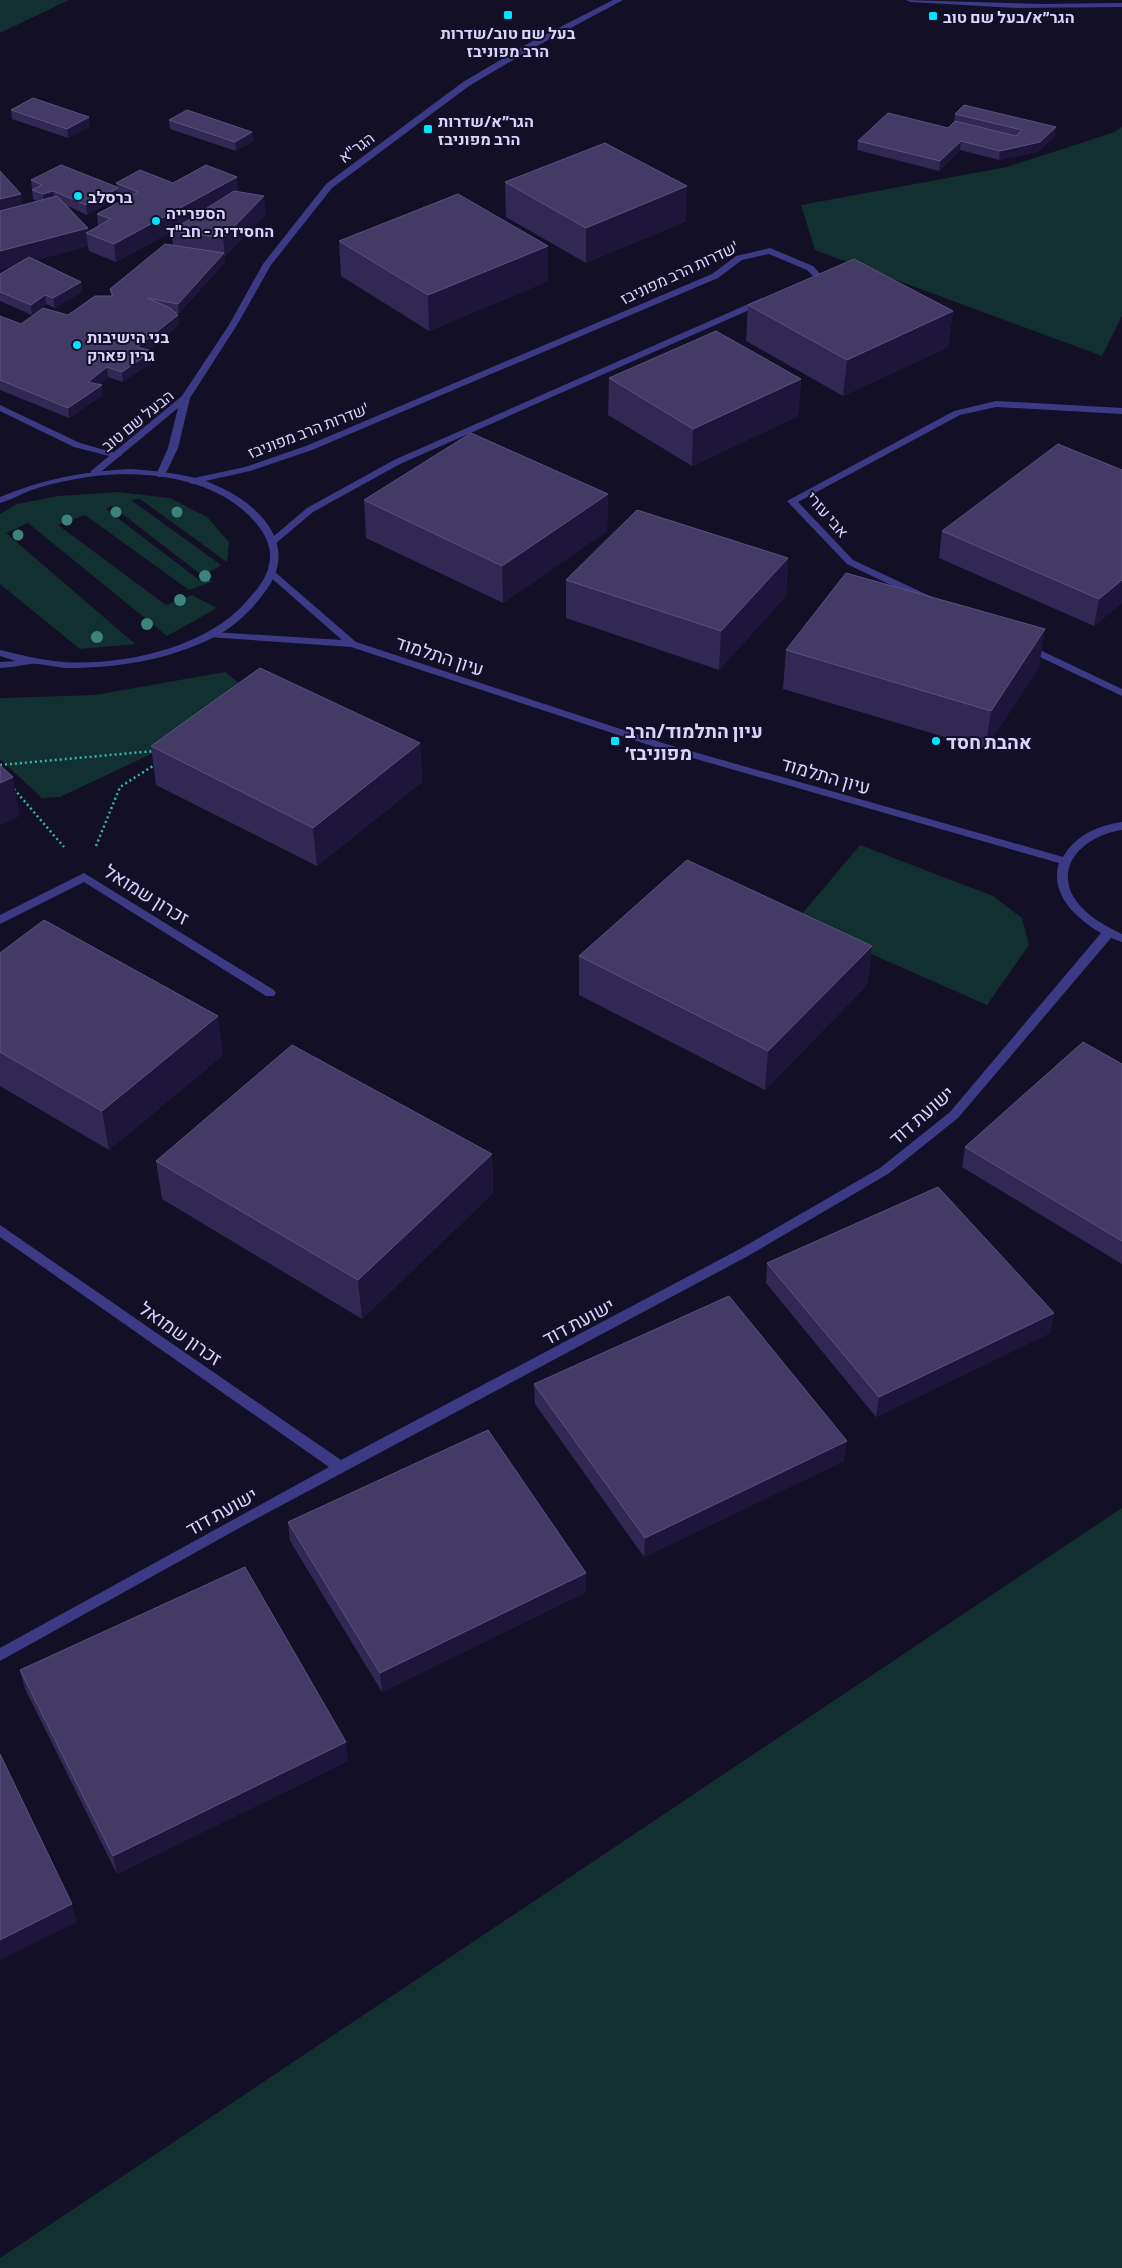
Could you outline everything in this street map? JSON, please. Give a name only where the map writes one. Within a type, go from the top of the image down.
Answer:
[{"type":"street","name":"הגר\"א","points":[[185,398],[233,325],[268,264],[329,186],[466,84],[532,44],[619,0]]},
{"type":"street","points":[[910,0],[1049,7],[1122,5]]},
{"type":"street","name":"שדרות הרב מפוניבז'","points":[[192,481],[263,464],[403,410],[715,276],[739,258],[770,251],[810,268],[826,284],[817,287]]},
{"type":"street","points":[[272,542],[310,510],[338,492],[397,462],[770,299]]},
{"type":"street","name":"הבעל שם טוב","points":[[94,474],[185,398]]},
{"type":"street","name":"הבעל שם טוב","points":[[161,475],[173,448],[185,398]]},
{"type":"street","name":"אבי עזרי","points":[[938,604],[850,562],[792,501],[957,413],[996,404],[1122,411]]},
{"type":"street","points":[[0,408],[77,445],[117,455]]},
{"type":"street","points":[[0,500],[16,492],[54,480],[94,474],[139,472],[192,481],[206,485],[242,502],[266,527],[272,542],[275,558],[272,574],[251,607],[212,636],[182,648],[149,658],[90,666],[40,663],[0,665]]},
{"type":"street","name":"עיון התלמוד","points":[[272,574],[352,644]]},
{"type":"street","name":"עיון התלמוד","points":[[212,636],[352,644],[662,746],[1064,861]]},
{"type":"street","points":[[1017,642],[1122,693]]},
{"type":"street","points":[[0,653],[40,663]]},
{"type":"street","points":[[1122,826],[1105,828],[1081,840],[1064,861],[1062,883],[1071,903],[1091,923],[1108,933],[1122,938]]},
{"type":"street","name":"זכרון שמואל","points":[[0,920],[84,877],[270,993]]},
{"type":"street","name":"ישועת דוד","points":[[0,1655],[238,1522],[743,1253],[884,1171],[954,1115],[1108,933]]},
{"type":"street","name":"זכרון שמואל","points":[[0,1230],[341,1468]]},
{"type":"path","points":[[0,766],[161,751]]},
{"type":"path","points":[[84,877],[120,787],[157,763]]},
{"type":"path","points":[[12,788],[74,859],[84,877]]},
{"type":"green space","points":[[0,0],[69,0],[0,33]]},
{"type":"green space","points":[[1122,127],[1122,316],[1102,356],[815,250],[801,205],[1007,167],[1115,132]]},
{"type":"green space","points":[[118,492],[170,498],[207,517],[229,542],[227,562],[140,499],[131,500],[221,565],[203,576],[112,506],[106,509],[199,580],[214,581],[189,590],[85,515],[58,525],[166,605],[192,595],[217,608],[167,636],[28,523],[6,533],[135,644],[80,649],[0,584],[0,514],[17,504],[58,496]]},
{"type":"green space","points":[[225,672],[248,690],[164,748],[60,797],[42,798],[0,759],[0,698],[95,695]]},
{"type":"green space","points":[[860,845],[993,896],[1022,918],[1029,945],[987,1005],[796,921]]},
{"type":"green space","points":[[1122,1508],[1122,2268],[0,2268],[0,2258]]},
{"type":"building","points":[[33,98],[89,117],[67,129],[11,110]]},
{"type":"building","points":[[964,105],[1056,127],[1040,142],[1000,151],[961,141],[940,161],[858,141],[888,113],[948,128],[955,121],[1016,136],[1022,130],[955,114]]},
{"type":"building","points":[[187,110],[252,132],[235,142],[169,120]]},
{"type":"building","points":[[605,143],[687,186],[586,228],[505,182]]},
{"type":"building","points":[[61,165],[117,187],[117,189],[86,205],[53,191],[43,194],[32,190],[42,185],[31,180]]},
{"type":"building","points":[[206,165],[237,177],[114,244],[86,233],[111,219],[97,214],[138,192],[116,183],[140,170],[173,183]]},
{"type":"building","points":[[0,171],[21,194],[0,199]]},
{"type":"building","points":[[234,191],[264,196],[223,238],[171,231]]},
{"type":"building","points":[[458,194],[548,246],[428,295],[339,241]]},
{"type":"building","points":[[57,196],[88,228],[0,251],[0,211]]},
{"type":"building","name":"בני הישיבות גרין פארק","points":[[165,244],[224,253],[178,304],[147,298],[170,308],[178,315],[137,347],[152,351],[122,372],[107,367],[88,382],[102,385],[68,408],[0,380],[0,316],[21,324],[43,308],[68,315],[95,296],[113,296],[110,289]]},
{"type":"building","points":[[29,257],[81,282],[53,298],[45,295],[31,305],[0,292],[0,274]]},
{"type":"building","points":[[854,259],[953,311],[847,360],[748,305]]},
{"type":"building","points":[[716,331],[801,379],[693,429],[609,378]]},
{"type":"building","points":[[471,433],[608,494],[502,566],[364,500]]},
{"type":"building","points":[[1058,444],[1122,470],[1122,580],[1099,599],[942,531]]},
{"type":"building","points":[[637,510],[788,558],[721,631],[566,580]]},
{"type":"building","points":[[846,573],[1045,629],[991,711],[786,650]]},
{"type":"building","points":[[260,668],[420,743],[313,828],[151,746]]},
{"type":"building","points":[[0,765],[13,777],[0,783]]},
{"type":"building","points":[[687,860],[872,946],[768,1051],[579,956]]},
{"type":"building","points":[[44,920],[218,1016],[102,1111],[0,1052],[0,953]]},
{"type":"building","points":[[1083,1042],[1122,1064],[1122,1241],[965,1147]]},
{"type":"building","points":[[292,1045],[492,1154],[358,1280],[156,1161]]},
{"type":"building","points":[[938,1187],[1054,1313],[879,1397],[767,1263]]},
{"type":"building","points":[[729,1296],[847,1441],[645,1538],[534,1384]]},
{"type":"building","points":[[488,1430],[586,1573],[380,1673],[288,1522]]},
{"type":"building","points":[[245,1567],[346,1742],[113,1856],[20,1670]]},
{"type":"building","points":[[0,1754],[72,1904],[0,1940]]},
{"type":"place","name":"בעל שם טוב/שדרות הרב מפוניבז","points":[[508,15]]},
{"type":"place","name":"הגר״א/בעל שם טוב","points":[[933,16]]},
{"type":"place","name":"הגר״א/שדרות הרב מפוניבז","points":[[428,129]]},
{"type":"place","name":"ברסלב","points":[[78,196]]},
{"type":"place","name":"הספרייה החסידית - חב\"ד","points":[[156,221]]},
{"type":"place","name":"בני הישיבות גרין פארק","points":[[77,345]]},
{"type":"place","name":"עיון התלמוד/הרב מפוניבז׳","points":[[615,741]]},
{"type":"place","name":"אהבת חסד","points":[[936,741]]}]
